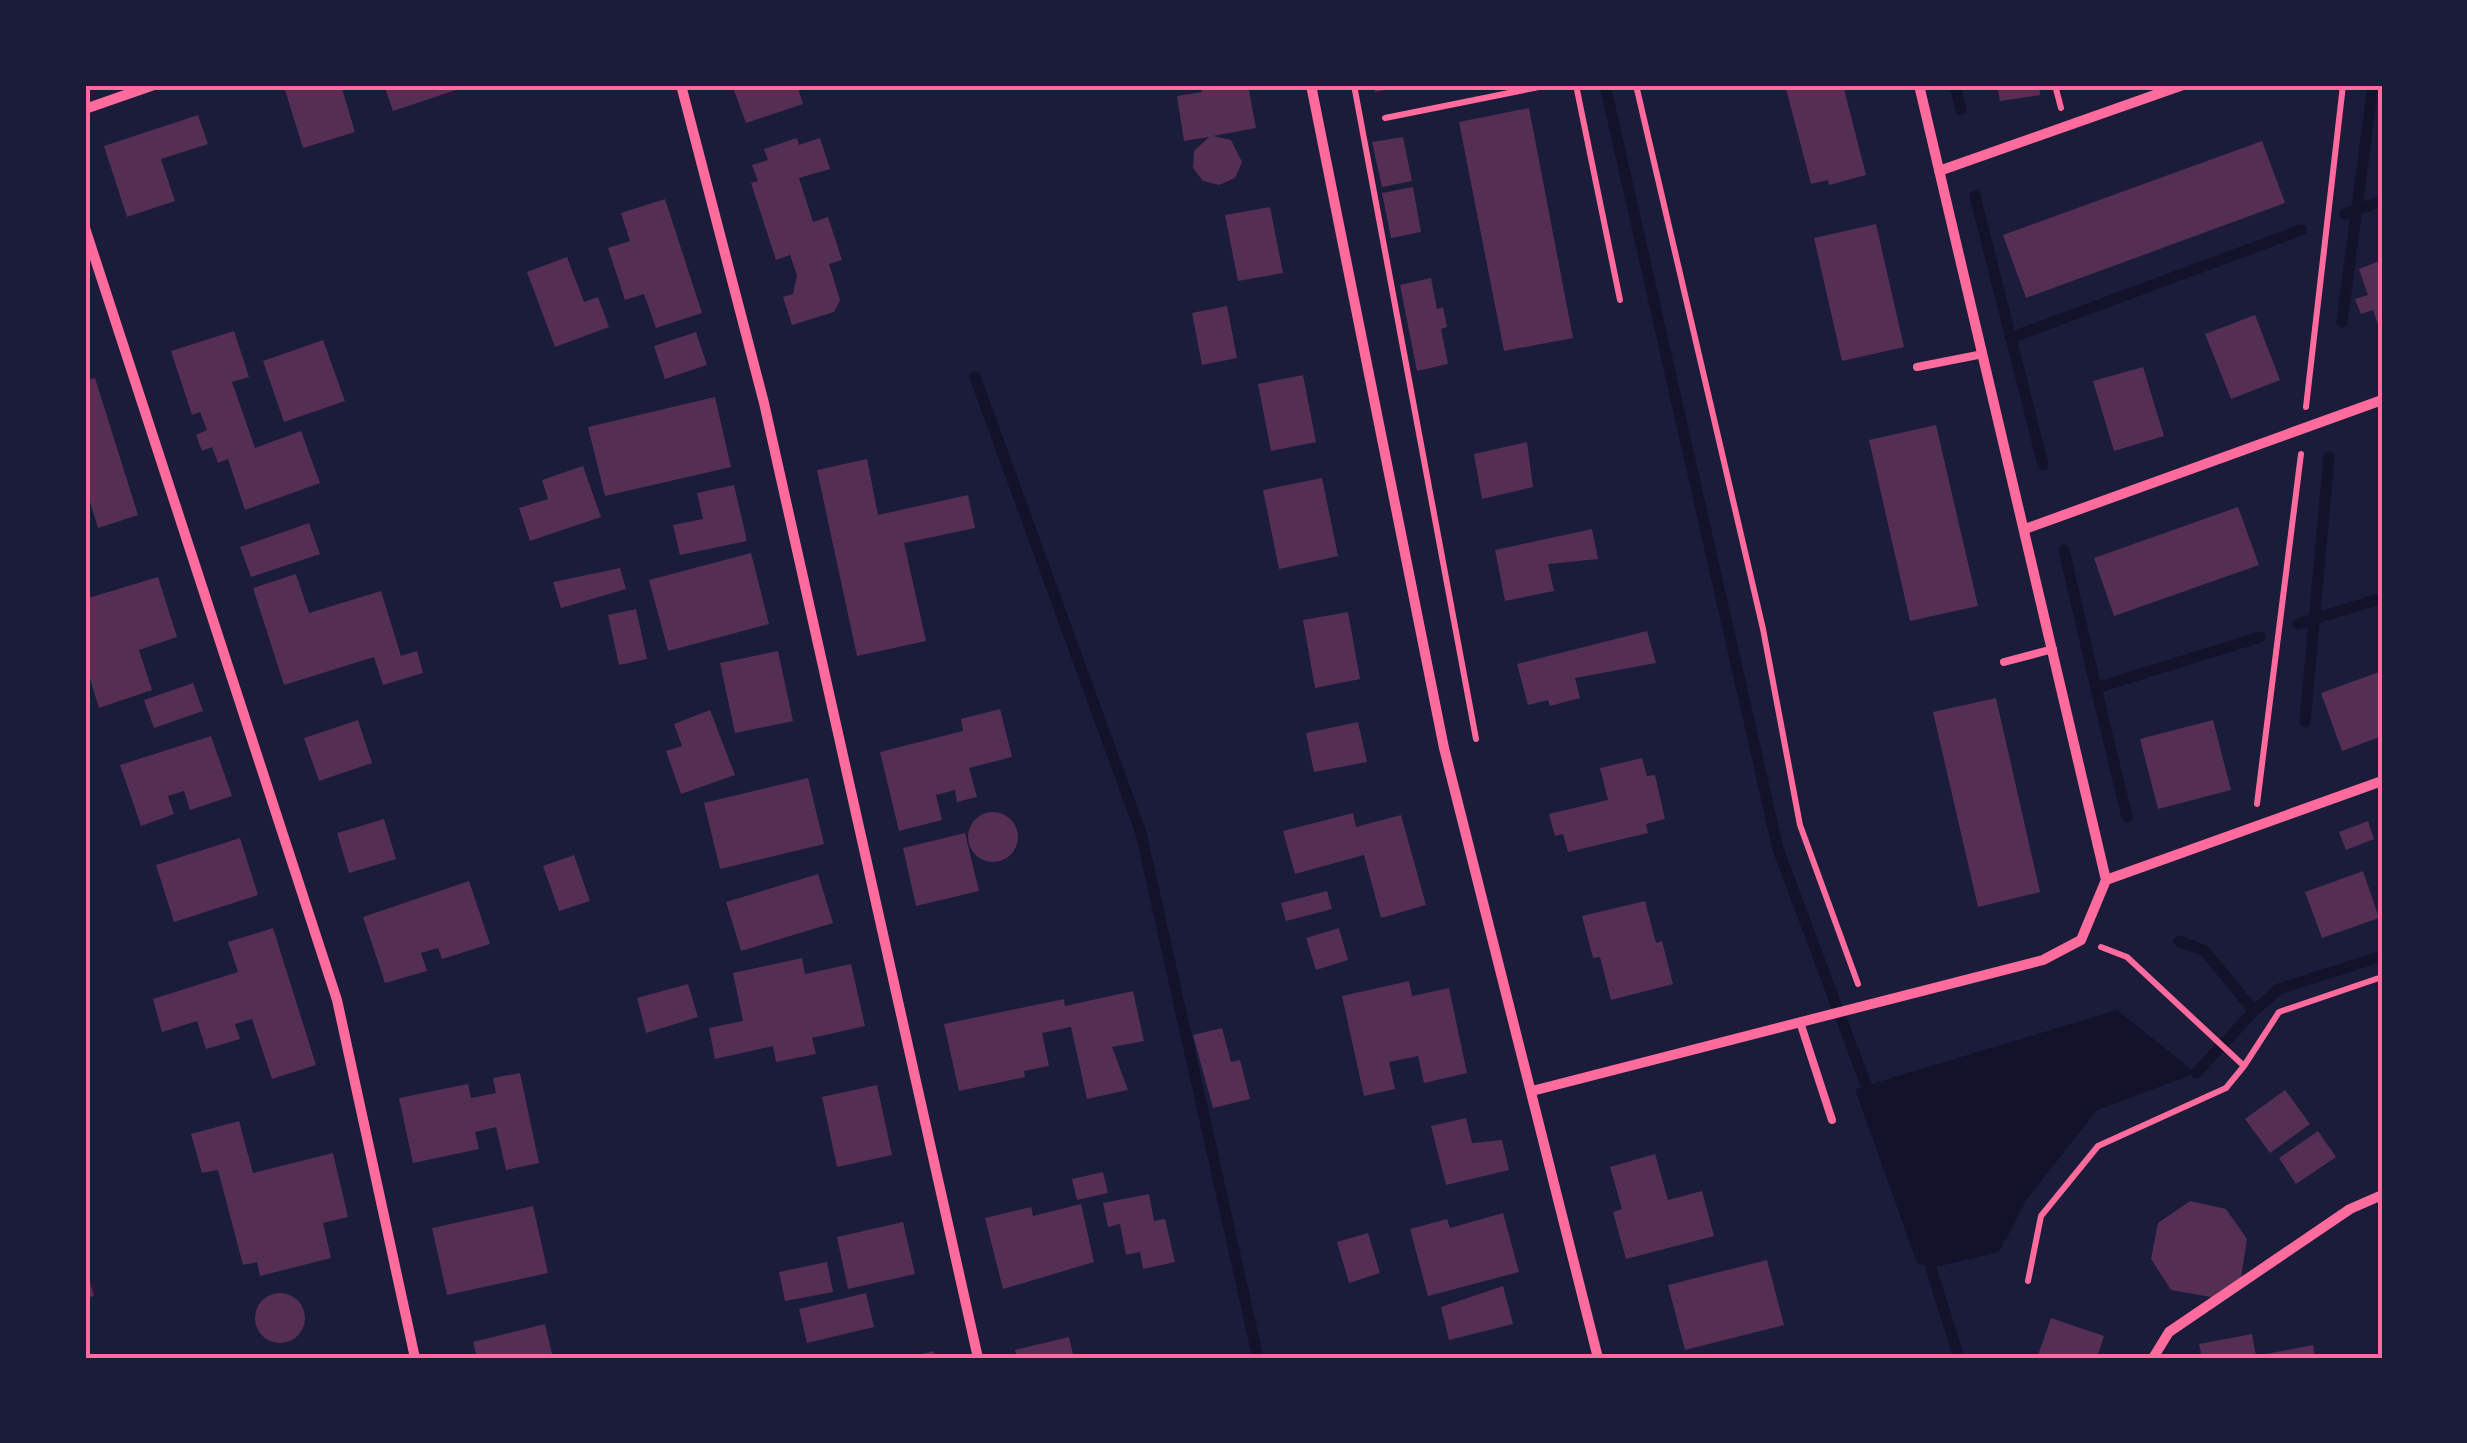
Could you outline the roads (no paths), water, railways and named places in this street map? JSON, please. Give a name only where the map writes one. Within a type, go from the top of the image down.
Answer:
[{"type":"street","points":[[85,108],[154,85]]},
{"type":"street","points":[[681,85],[764,403],[978,1358]]},
{"type":"street","points":[[1311,85],[1444,748],[1598,1358]]},
{"type":"street","points":[[1532,1091],[2043,960],[2081,940],[2106,880],[1919,85]]},
{"type":"street","points":[[1940,171],[2182,85]]},
{"type":"street","points":[[85,228],[337,1000],[415,1358]]},
{"type":"street","points":[[2024,529],[2382,400]]},
{"type":"street","points":[[2106,880],[2382,780]]},
{"type":"street","points":[[2153,1358],[2169,1332],[2350,1209],[2382,1195]]},
{"type":"lane","points":[[1917,367],[1983,354]]},
{"type":"lane","points":[[2004,662],[2053,650]]},
{"type":"lane","points":[[1800,1022],[1832,1120]]},
{"type":"waterway","points":[[1605,85],[1778,849],[1866,1085]]},
{"type":"waterway","points":[[1955,85],[1961,110]]},
{"type":"waterway","points":[[2342,322],[2373,85]]},
{"type":"waterway","points":[[1975,196],[2043,465]]},
{"type":"waterway","points":[[2345,214],[2382,201]]},
{"type":"waterway","points":[[2010,338],[2301,230]]},
{"type":"waterway","points":[[975,377],[1141,833],[1258,1358]]},
{"type":"waterway","points":[[2305,722],[2329,457]]},
{"type":"waterway","points":[[2064,550],[2096,688],[2260,637]]},
{"type":"waterway","points":[[2298,624],[2382,598]]},
{"type":"waterway","points":[[2096,688],[2127,817]]},
{"type":"waterway","points":[[2179,941],[2205,951],[2254,1011],[2196,1073]]},
{"type":"waterway","points":[[2254,1011],[2279,989],[2382,956]]},
{"type":"waterway","points":[[1931,1268],[1959,1358]]}]
